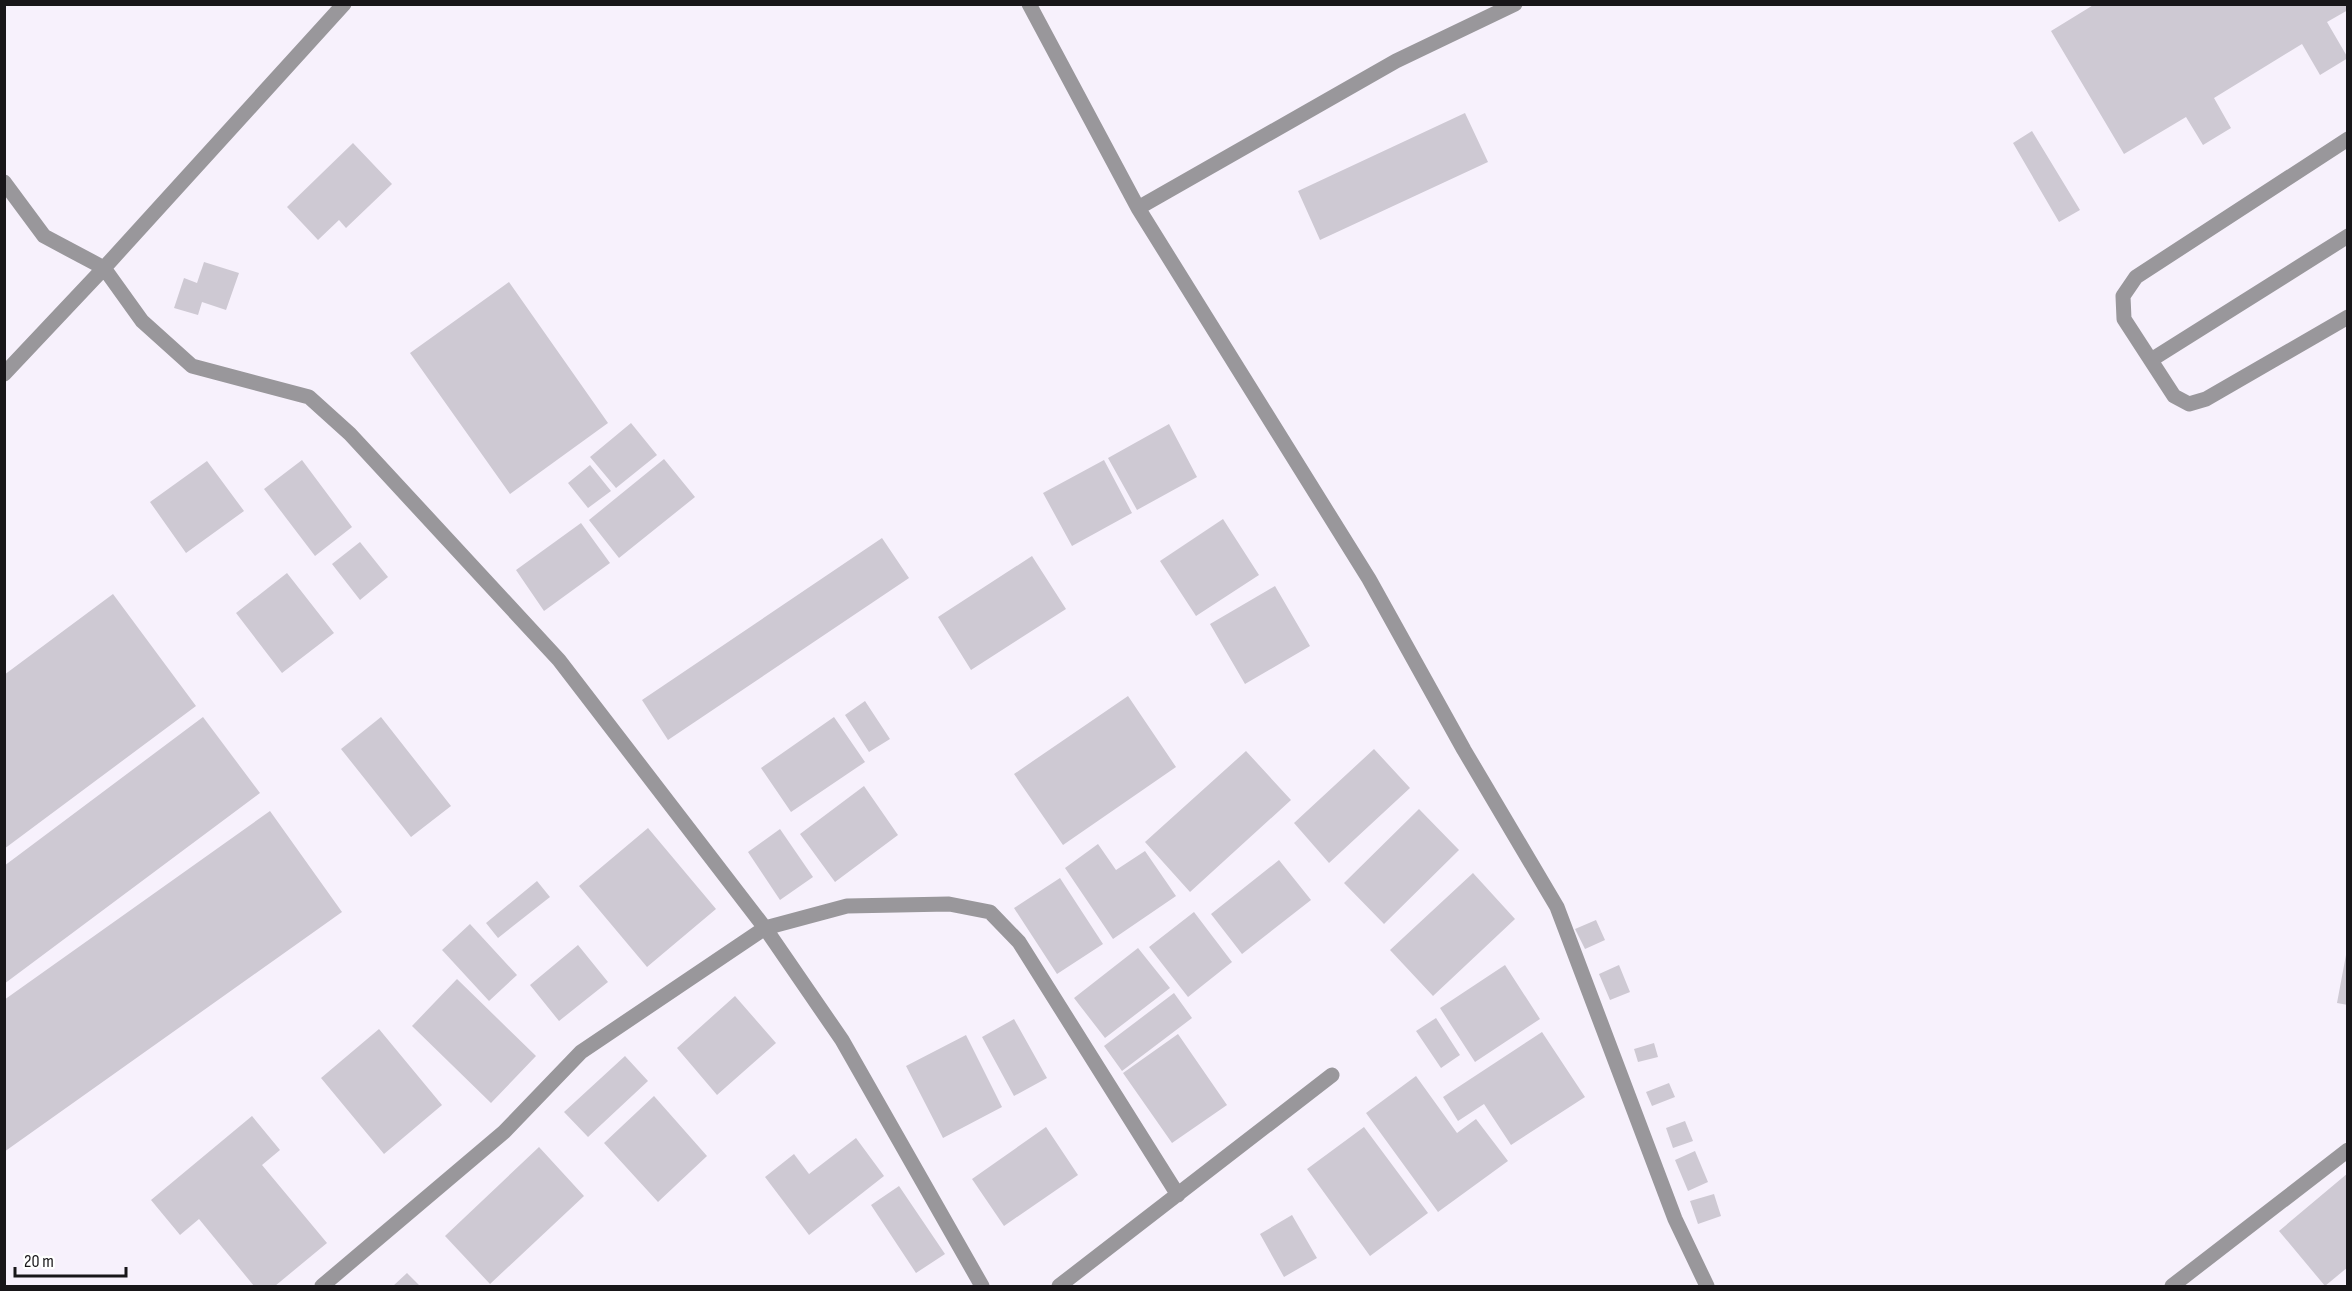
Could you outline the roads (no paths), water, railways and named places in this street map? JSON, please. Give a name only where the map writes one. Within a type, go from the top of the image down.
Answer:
[{"type":"street","points":[[4,374],[104,268],[344,4]]},
{"type":"street","points":[[1029,4],[1138,208],[1369,579],[1464,750],[1557,907],[1675,1219],[1707,1287]]},
{"type":"street","points":[[1138,208],[1396,61],[1515,4]]},
{"type":"street","points":[[2348,139],[2136,277],[2123,296],[2124,319],[2174,396],[2189,404],[2206,399],[2348,317]]},
{"type":"street","points":[[4,182],[44,236],[104,268],[142,321],[192,366],[309,397],[350,434],[559,660],[765,928],[842,1040],[982,1287]]},
{"type":"street","points":[[2151,360],[2348,236]]},
{"type":"street","points":[[322,1287],[504,1132],[581,1052],[765,928],[847,906],[949,904],[990,912],[1019,942],[1178,1195]]},
{"type":"street","points":[[1059,1287],[1332,1075]]},
{"type":"street","points":[[2172,1287],[2348,1150]]}]
